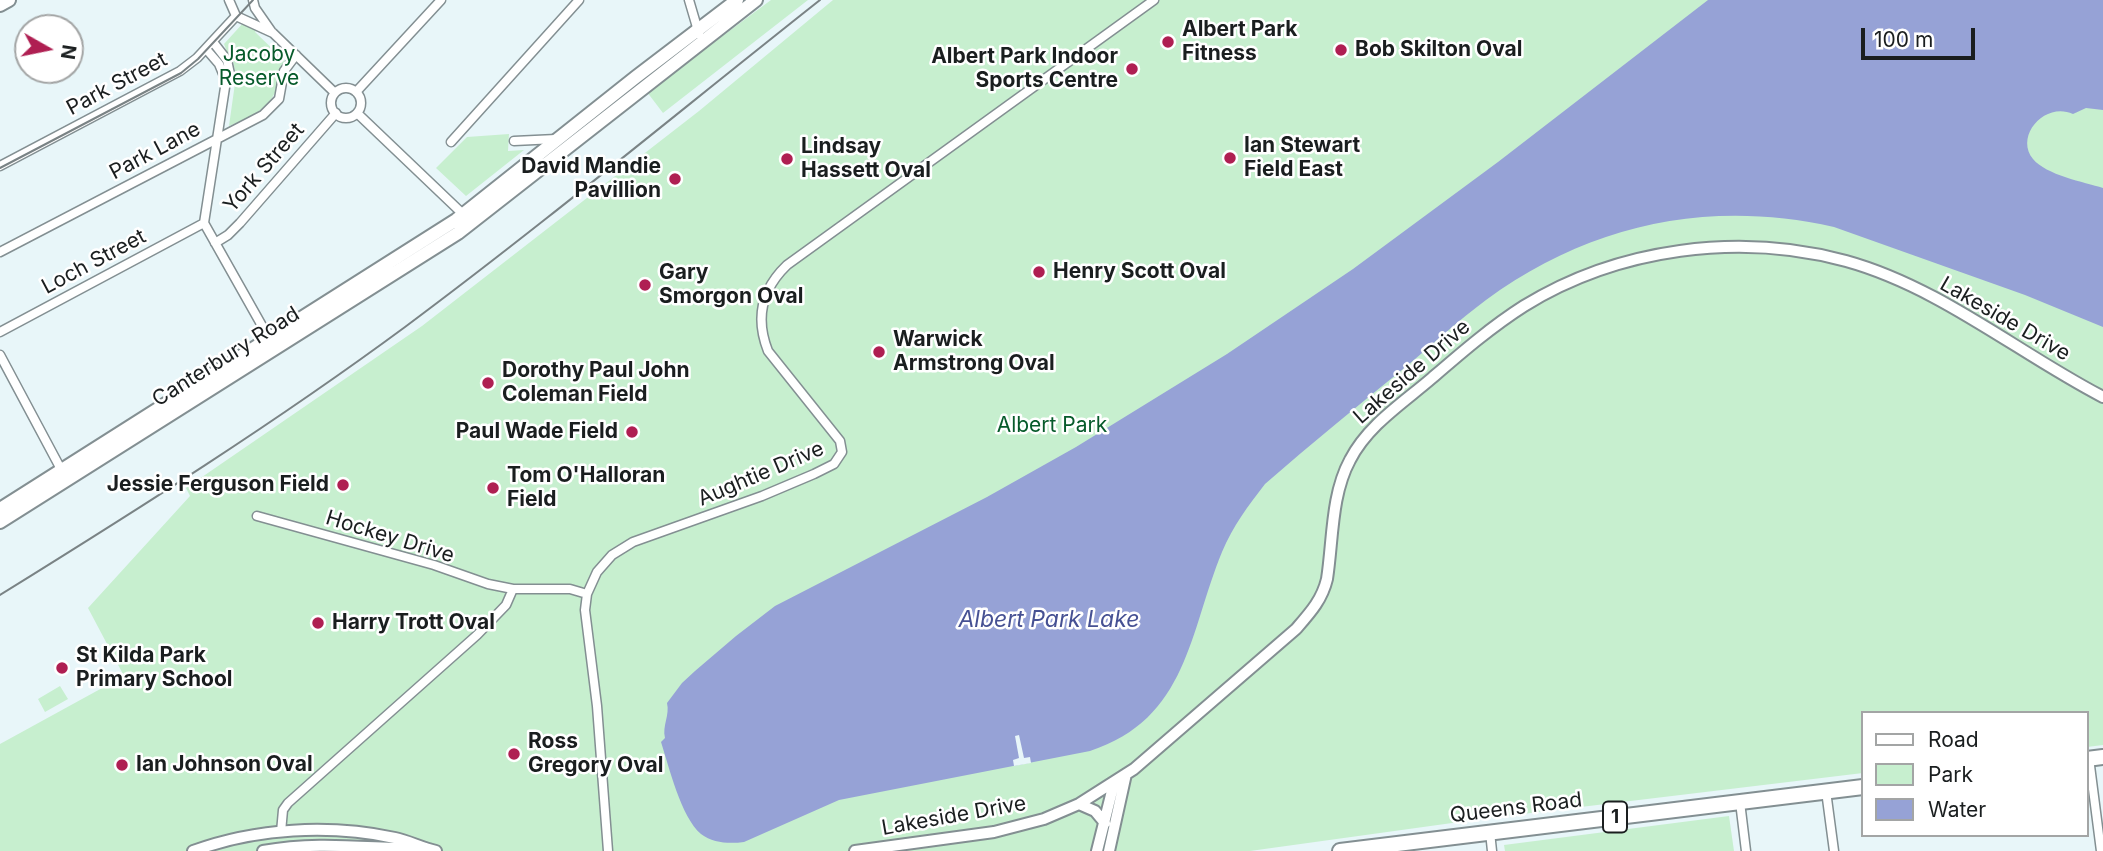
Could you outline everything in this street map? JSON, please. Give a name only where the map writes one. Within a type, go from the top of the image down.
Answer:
[{"type":"highway","name":"Queens Road","points":[[1340,851],[1862,787]]},
{"type":"main road","points":[[0,5],[9,0]]},
{"type":"main road","name":"Canterbury Road","points":[[0,522],[64,476],[468,218],[699,36],[737,0]]},
{"type":"main road","name":"Canterbury Road","points":[[468,218],[558,139],[699,36],[756,0]]},
{"type":"main road","name":"Canterbury Road","points":[[0,509],[64,476]]},
{"type":"street","points":[[356,92],[441,0]]},
{"type":"street","points":[[451,142],[579,0]]},
{"type":"street","points":[[689,0],[699,36]]},
{"type":"street","name":"Aughtie Drive","points":[[587,594],[602,565],[624,547],[762,496],[838,461],[842,452],[840,441],[778,365],[765,343],[760,315],[765,296],[775,278],[787,265],[1154,0]]},
{"type":"street","points":[[232,2],[236,16],[273,33]]},
{"type":"street","points":[[254,4],[273,33],[335,93]]},
{"type":"street","points":[[246,19],[254,14],[254,4]]},
{"type":"street","name":"Park Street","points":[[0,166],[180,71],[206,49],[236,16]]},
{"type":"street","points":[[213,42],[229,63],[230,74],[226,81],[204,223],[272,344]]},
{"type":"street","points":[[206,49],[219,64],[226,81]]},
{"type":"street","name":"Park Lane","points":[[0,251],[263,115],[282,93],[285,69],[296,55]]},
{"type":"street","points":[[348,88],[356,92],[361,104],[357,113],[345,117],[336,113],[332,104],[335,93],[348,88]]},
{"type":"street","name":"York Street","points":[[215,243],[240,223],[336,113]]},
{"type":"street","points":[[357,113],[468,218]]},
{"type":"street","points":[[514,141],[558,139]]},
{"type":"street","name":"Loch Street","points":[[0,332],[204,223]]},
{"type":"street","name":"Lakeside Drive","points":[[855,851],[994,832],[1044,819],[1079,804],[1126,774],[1296,629],[1316,605],[1327,579],[1336,504],[1345,470],[1353,453],[1374,427],[1507,318],[1548,294],[1592,274],[1657,255],[1709,248],[1761,248],[1831,257],[1873,270],[1934,298],[2103,397]]},
{"type":"street","points":[[0,355],[64,476]]},
{"type":"street","name":"Hockey Drive","points":[[257,516],[434,565],[478,582],[513,589],[570,589],[587,594]]},
{"type":"street","points":[[282,848],[283,810],[288,803],[477,635],[506,605],[513,589]]},
{"type":"street","points":[[587,594],[586,617],[597,706],[608,851]]},
{"type":"street","points":[[2093,758],[2101,851]]},
{"type":"street","points":[[1109,851],[1126,774]]},
{"type":"street","points":[[1097,851],[1114,783]]},
{"type":"street","points":[[1826,791],[1834,851]]},
{"type":"street","points":[[1740,802],[1746,851]]},
{"type":"street","points":[[1079,804],[1095,811],[1105,823]]},
{"type":"street","points":[[193,851],[229,840],[281,832],[326,830],[398,839],[431,850]]},
{"type":"street","points":[[1490,832],[1492,851]]},
{"type":"street","points":[[263,851],[335,844],[431,850]]},
{"type":"green space","points":[[771,0],[808,0],[663,113],[647,92]]},
{"type":"green space","name":"Albert Park","points":[[833,0],[2103,0],[2103,745],[2089,747],[2089,711],[1862,711],[1862,773],[1481,819],[1250,851],[0,851],[0,744],[124,676],[88,608],[190,496],[186,488],[422,326],[699,111]]},
{"type":"green space","name":"Jacoby Reserve","points":[[244,22],[257,29],[255,32],[285,61],[277,88],[269,102],[257,112],[229,126],[236,76],[232,56],[229,57],[224,44]]},
{"type":"green space","points":[[509,134],[508,151],[524,150],[466,196],[436,168],[467,137]]},
{"type":"green space","points":[[60,686],[68,699],[45,712],[38,699]]},
{"type":"green space","points":[[1729,816],[1734,851],[1505,851],[1504,845]]},
{"type":"water","name":"Albert Park Lake","points":[[1708,0],[2103,0],[2103,110],[2086,108],[2073,114],[2053,112],[2036,123],[2027,140],[2028,150],[2039,165],[2066,177],[2103,188],[2103,327],[2025,295],[1834,227],[1787,219],[1741,216],[1652,224],[1609,236],[1526,274],[1486,300],[1265,484],[1241,516],[1226,543],[1192,642],[1166,695],[1147,718],[1122,737],[1090,751],[839,800],[744,842],[716,841],[701,834],[694,826],[677,791],[661,742],[665,738],[667,703],[682,683],[736,636],[775,606],[987,497],[1076,447],[1227,354],[1353,269],[1498,162]]},
{"type":"pier","points":[[1019,735],[1024,758],[1030,757],[1031,763],[1014,766],[1013,760],[1019,758],[1015,736]]},
{"type":"tram line","points":[[0,168],[181,73],[198,59],[253,0]]},
{"type":"tram line","points":[[0,595],[256,432],[356,363],[562,206],[820,0]]},
{"type":"place","name":"Albert Park Fitness","points":[[1168,42]]},
{"type":"place","name":"Bob Skilton Oval","points":[[1341,50]]},
{"type":"place","name":"Albert Park Indoor Sports Centre","points":[[1132,69]]},
{"type":"place","name":"Ian Stewart Field East","points":[[1230,158]]},
{"type":"place","name":"Lindsay Hassett Oval","points":[[787,159]]},
{"type":"place","name":"David Mandie Pavillion","points":[[675,179]]},
{"type":"place","name":"Henry Scott Oval","points":[[1039,272]]},
{"type":"place","name":"Gary Smorgon Oval","points":[[645,285]]},
{"type":"place","name":"Warwick Armstrong Oval","points":[[879,352]]},
{"type":"place","name":"Dorothy Paul John Coleman Field","points":[[488,383]]},
{"type":"place","name":"Paul Wade Field","points":[[632,432]]},
{"type":"place","name":"Jessie Ferguson Field","points":[[343,485]]},
{"type":"place","name":"Tom O'Halloran Field","points":[[493,488]]},
{"type":"place","name":"Harry Trott Oval","points":[[318,623]]},
{"type":"place","name":"St Kilda Park Primary School","points":[[62,668]]},
{"type":"place","name":"Ross Gregory Oval","points":[[514,754]]},
{"type":"place","name":"Ian Johnson Oval","points":[[122,765]]}]
